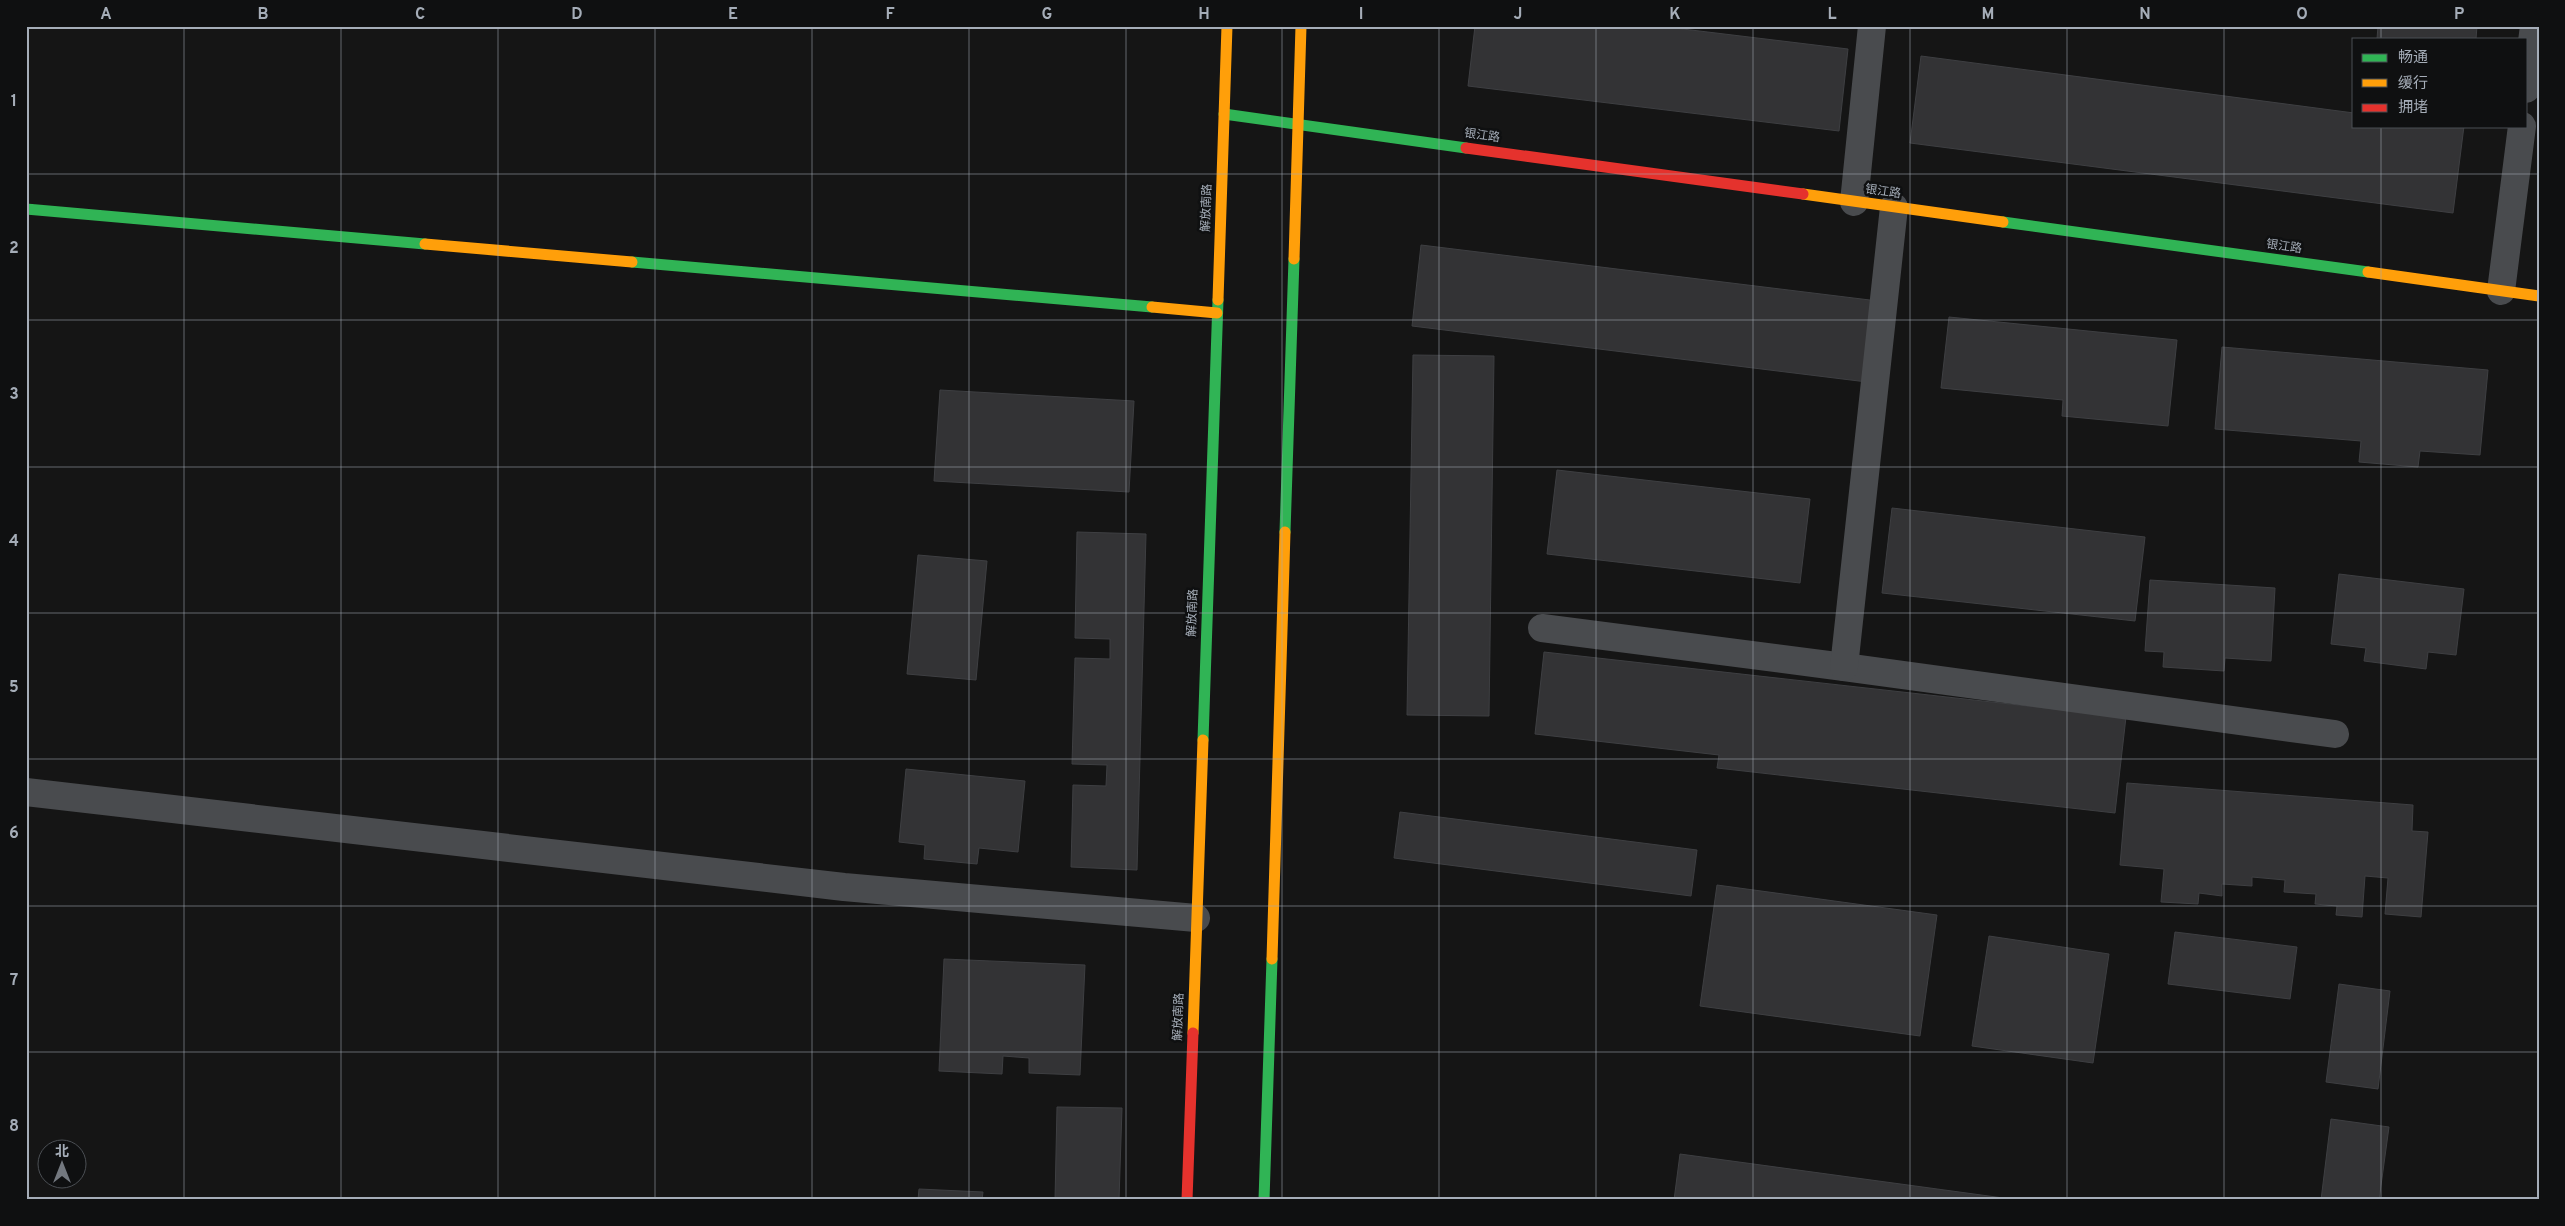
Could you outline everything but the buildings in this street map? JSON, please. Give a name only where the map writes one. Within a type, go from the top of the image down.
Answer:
[{"type":"street","name":"解放南路","points":[[1187,1200],[1227,26]]},
{"type":"street","points":[[1264,1200],[1300,26]]},
{"type":"street","points":[[1854,202],[1872,26]]},
{"type":"street","points":[[2528,73],[2534,26]]},
{"type":"street","name":"银江路","points":[[1224,114],[2539,296]]},
{"type":"street","points":[[2501,291],[2522,128]]},
{"type":"street","points":[[1844,666],[1894,207]]},
{"type":"street","points":[[26,209],[1217,312]]},
{"type":"street","points":[[1542,628],[1844,666],[2335,734]]},
{"type":"street","points":[[26,792],[844,887],[1196,918]]},
{"type":"traffic: fast","points":[[1224,114],[1466,148]]},
{"type":"traffic: fast","points":[[26,209],[425,244]]},
{"type":"traffic: fast","points":[[2003,222],[2368,272]]},
{"type":"traffic: fast","points":[[1285,532],[1294,259]]},
{"type":"traffic: fast","points":[[632,262],[1152,307]]},
{"type":"traffic: fast","points":[[1203,740],[1218,300]]},
{"type":"traffic: fast","points":[[1264,1200],[1272,959]]},
{"type":"traffic: slow","points":[[1218,300],[1227,26]]},
{"type":"traffic: slow","points":[[1294,259],[1301,26]]},
{"type":"traffic: slow","points":[[1803,194],[2003,222]]},
{"type":"traffic: slow","points":[[425,244],[632,262]]},
{"type":"traffic: slow","points":[[2368,272],[2539,296]]},
{"type":"traffic: slow","points":[[1152,307],[1217,313]]},
{"type":"traffic: slow","points":[[1272,959],[1285,532]]},
{"type":"traffic: slow","points":[[1193,1033],[1203,740]]},
{"type":"traffic: jam","points":[[1466,148],[1803,194]]},
{"type":"traffic: jam","points":[[1187,1200],[1193,1033]]}]
